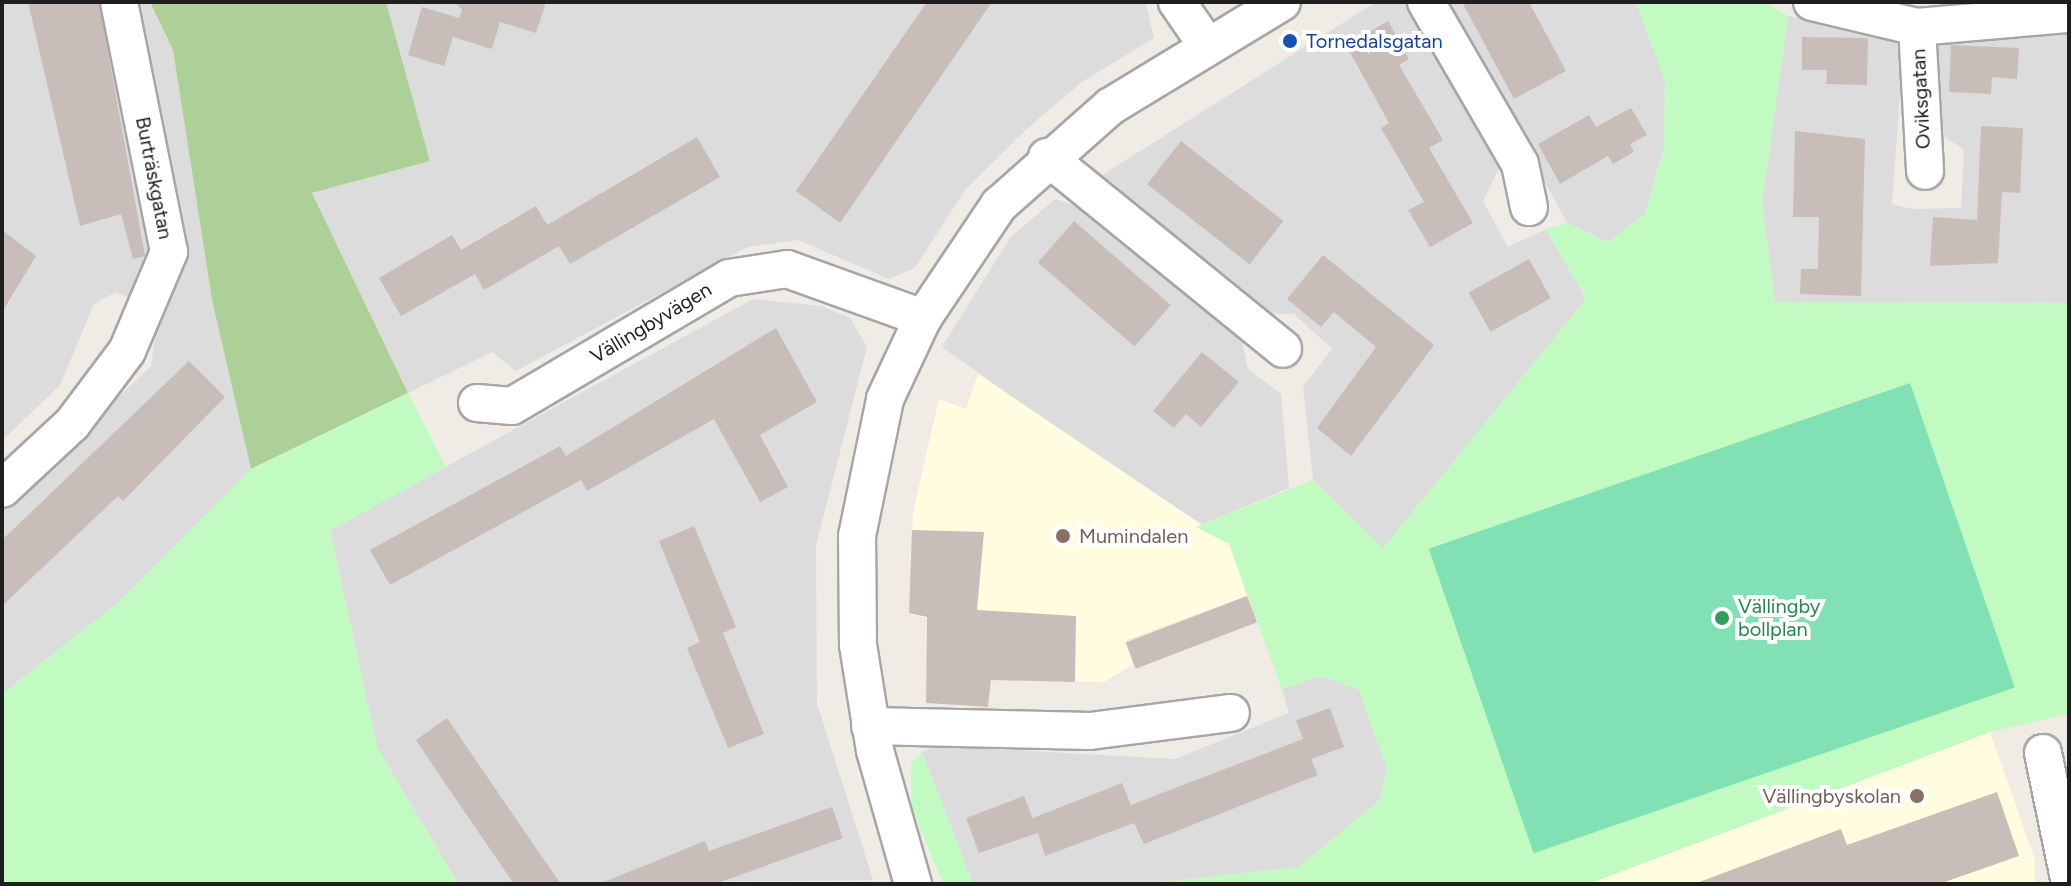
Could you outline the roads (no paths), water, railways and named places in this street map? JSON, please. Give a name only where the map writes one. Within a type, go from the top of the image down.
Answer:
[{"type":"street","name":"Burträskgatan","points":[[2,489],[72,424],[127,351],[169,252],[119,2]]},
{"type":"street","points":[[1177,2],[1206,44]]},
{"type":"street","points":[[913,884],[870,726],[858,645],[857,536],[885,399],[923,318],[991,216],[1047,157],[1206,44],[1282,2]]},
{"type":"street","points":[[1426,2],[1520,164],[1529,207]]},
{"type":"street","name":"Oviksgatan","points":[[1812,2],[1917,27],[2069,14]]},
{"type":"street","name":"Oviksgatan","points":[[1917,27],[1925,171]]},
{"type":"street","points":[[1047,157],[1283,349]]},
{"type":"street","name":"Vällingbyvägen","points":[[477,403],[512,406],[729,278],[787,269],[923,318]]},
{"type":"street","points":[[870,726],[1090,731],[1231,713]]},
{"type":"street","points":[[2043,753],[2069,878]]},
{"type":"place","name":"Tornedalsgatan","points":[[1290,41]]},
{"type":"place","name":"Mumindalen","points":[[1063,536]]},
{"type":"place","name":"Vällingby bollplan","points":[[1722,618]]},
{"type":"place","name":"Vällingbyskolan","points":[[1917,796]]}]
